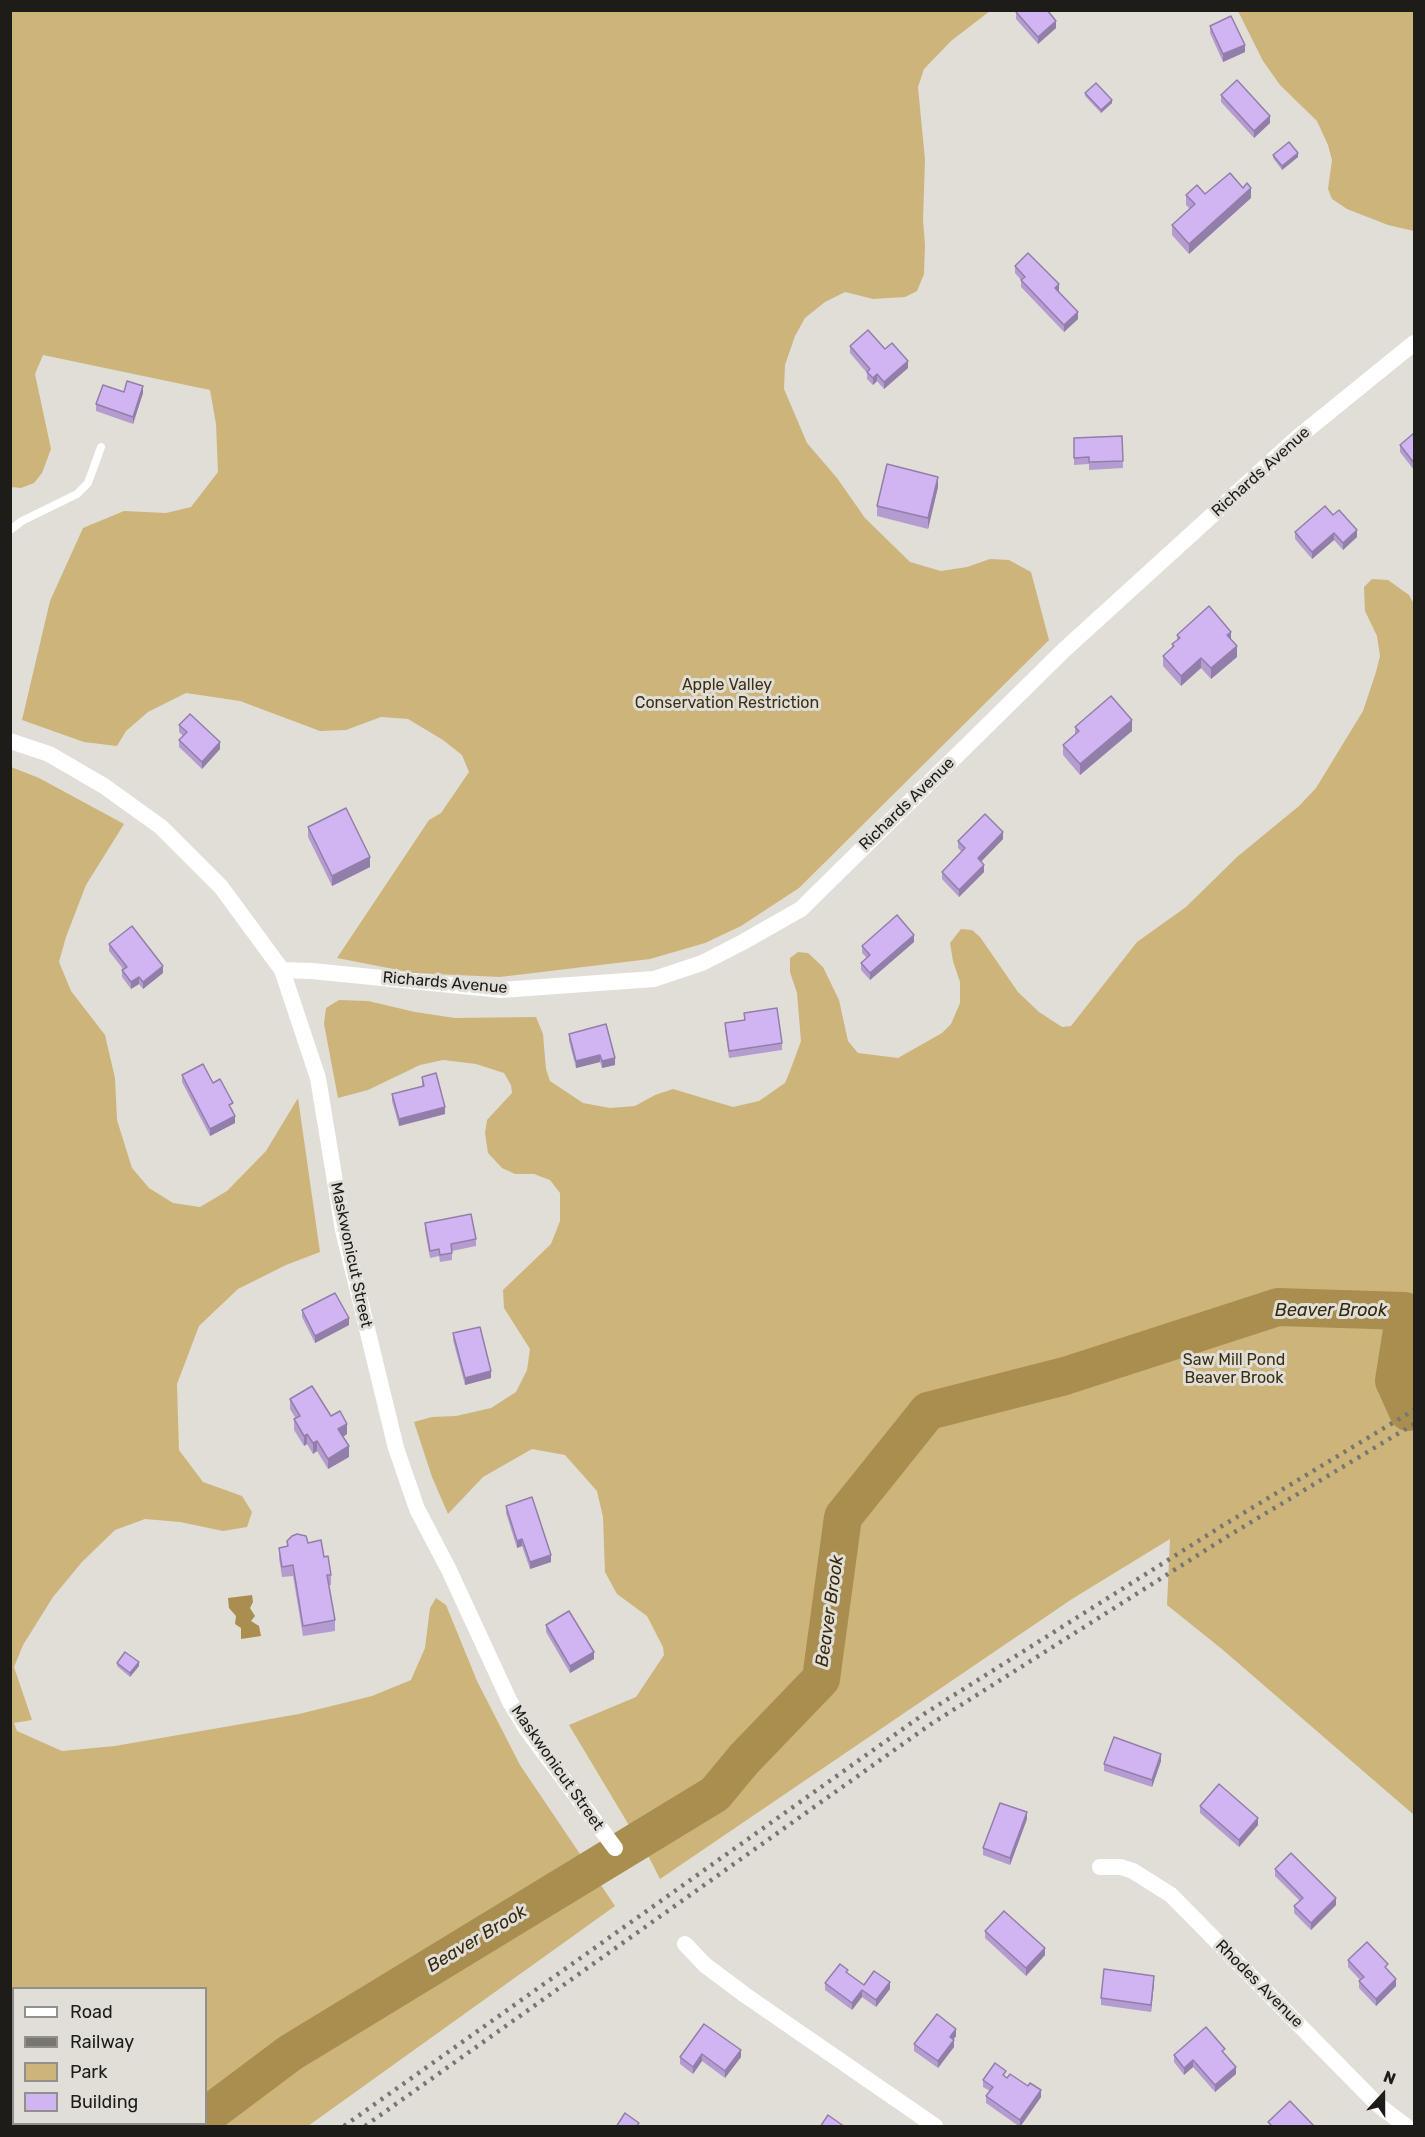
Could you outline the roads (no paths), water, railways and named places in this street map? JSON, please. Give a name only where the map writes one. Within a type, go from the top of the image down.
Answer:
[{"type":"street","name":"Richards Avenue","points":[[282,970],[324,972],[501,990],[654,979],[702,963],[743,942],[801,909],[1064,650],[1297,438],[1414,343]]},
{"type":"street","name":"Maskwonicut Street","points":[[10,741],[49,754],[104,786],[161,827],[221,887],[282,970],[318,1078],[343,1230],[396,1448],[417,1509],[527,1730],[615,1848]]},
{"type":"street","name":"Rhodes Avenue","points":[[1100,1867],[1121,1867],[1133,1871],[1171,1895],[1377,2104],[1406,2127]]},
{"type":"street","points":[[685,1944],[705,1965],[745,1995],[934,2127]]},
{"type":"lane","points":[[10,530],[77,494],[88,483],[101,447]]},
{"type":"waterway","name":"Beaver Brook","points":[[207,2115],[290,2053],[715,1794],[744,1759],[821,1679],[843,1517],[928,1411],[1065,1376],[1278,1307],[1405,1311],[1394,1381],[1408,1412]]},
{"type":"railway","points":[[344,2126],[924,1714],[1222,1526],[1414,1410]]},
{"type":"railway","points":[[365,2126],[931,1724],[1228,1536],[1414,1424]]},
{"type":"park label","name":"Apple Valley Conservation Restriction","points":[[727,694]]},
{"type":"park label","name":"Saw Mill Pond Beaver Brook","points":[[1234,1369]]}]
